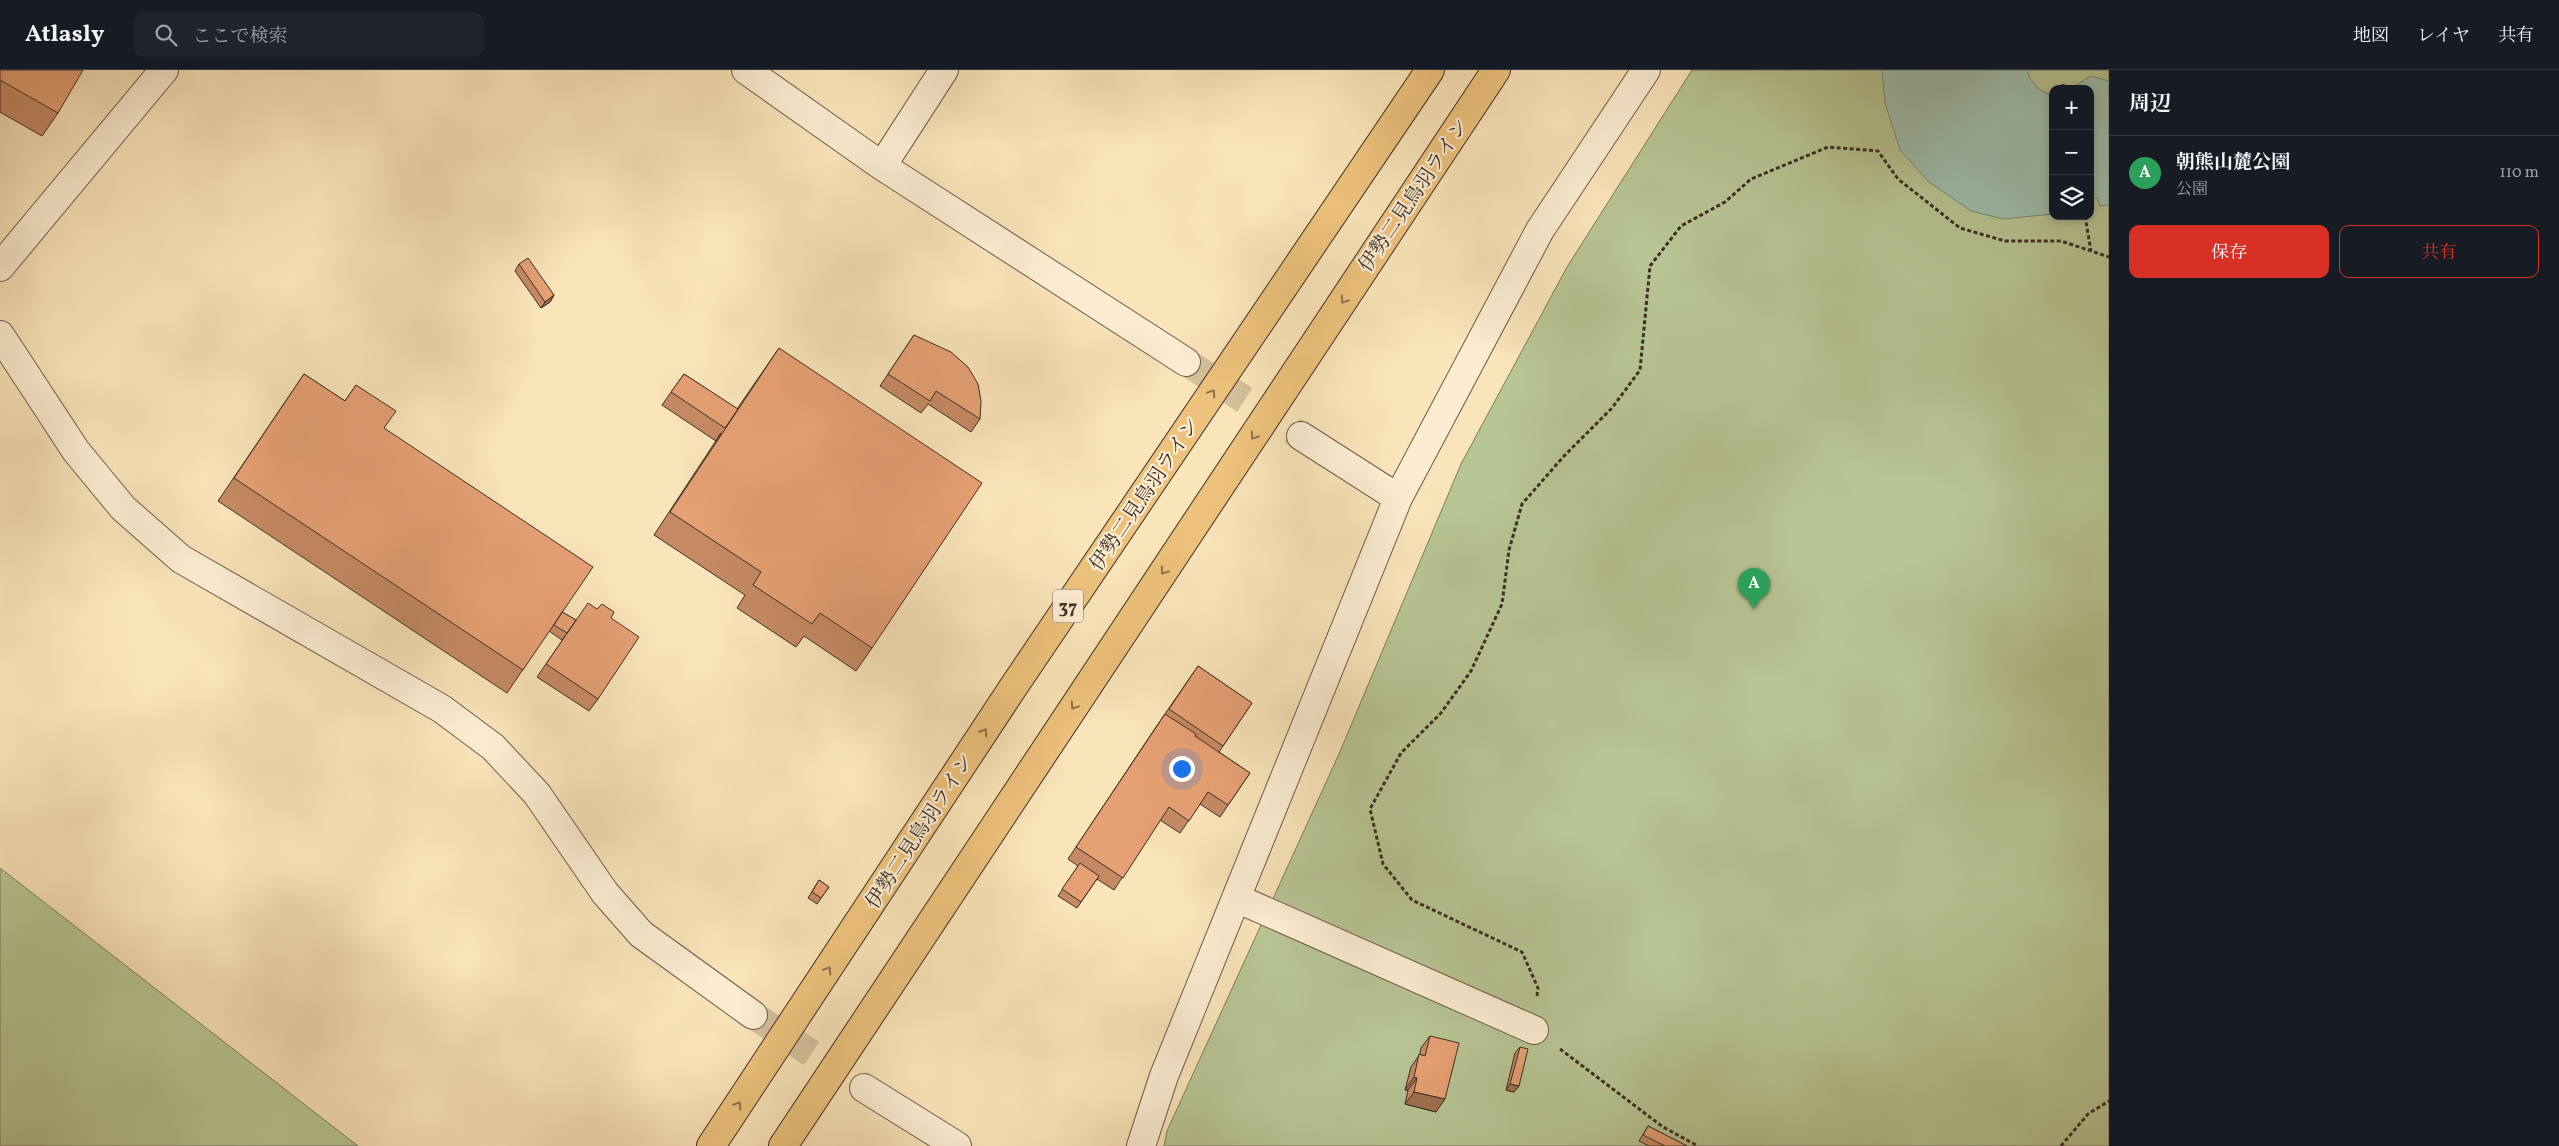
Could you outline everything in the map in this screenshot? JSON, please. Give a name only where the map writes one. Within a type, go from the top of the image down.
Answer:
[{"type":"main road","name":"伊勢二見鳥羽ライン","points":[[711,1146],[1018,681],[1430,70]]},
{"type":"main road","name":"伊勢二見鳥羽ライン","points":[[783,1146],[1496,70]]},
{"type":"street","points":[[0,267],[164,70]]},
{"type":"street","points":[[746,70],[882,166],[1186,362]]},
{"type":"street","points":[[882,166],[944,70]]},
{"type":"street","points":[[1141,1146],[1164,1076],[1398,498],[1540,230],[1646,70]]},
{"type":"street","points":[[0,335],[76,451],[123,508],[181,558],[442,709],[493,747],[537,794],[605,893],[640,934],[753,1015]]},
{"type":"street","points":[[1300,436],[1398,498]]},
{"type":"street","points":[[1236,898],[1534,1030]]},
{"type":"street","points":[[864,1088],[957,1146]]},
{"type":"path","points":[[1698,1146],[1664,1127],[1534,1030],[1538,988],[1522,952],[1412,900],[1383,864],[1370,809],[1401,753],[1441,713],[1471,671],[1502,604],[1509,550],[1522,504],[1564,456],[1612,408],[1640,370],[1650,266],[1681,226],[1725,202],[1751,179],[1828,146],[1878,151],[1898,179],[1960,228],[2005,241],[2062,241],[2109,257]]},
{"type":"path","points":[[2086,220],[2091,251]]},
{"type":"path","points":[[2061,1146],[2088,1114],[2109,1101]]},
{"type":"green space","points":[[1692,70],[2109,70],[2109,1146],[1164,1146],[1167,1131],[1339,754],[1461,464],[1567,267]]},
{"type":"green space","points":[[0,868],[358,1146],[0,1146]]},
{"type":"shaded area","points":[[1882,70],[2027,70],[2036,86],[2049,94],[2049,214],[2003,219],[1971,211],[1929,182],[1900,150],[1885,103]]},
{"type":"shaded area","points":[[2091,76],[2109,81],[2109,205],[2100,206],[2097,198],[2094,198],[2094,85],[2076,85]]},
{"type":"building","points":[[0,70],[83,70],[58,113],[0,80]]},
{"type":"building","points":[[528,258],[554,295],[545,302],[519,264]]},
{"type":"building","points":[[914,335],[951,352],[968,367],[978,384],[981,401],[980,419],[936,391],[930,401],[888,374]]},
{"type":"building","points":[[779,348],[982,483],[872,648],[820,613],[812,624],[753,585],[761,572],[670,512]]},
{"type":"building","points":[[304,374],[345,401],[356,385],[396,411],[384,428],[593,567],[523,670],[234,478]]},
{"type":"building","points":[[684,374],[738,409],[725,428],[671,392]]},
{"type":"building","points":[[588,603],[597,609],[602,604],[614,612],[611,618],[639,637],[598,699],[546,664]]},
{"type":"building","points":[[562,612],[576,620],[567,633],[554,625]]},
{"type":"building","points":[[1198,666],[1252,703],[1223,746],[1169,709]]},
{"type":"building","points":[[1165,714],[1250,773],[1228,805],[1208,792],[1189,821],[1169,807],[1123,878],[1076,847]]},
{"type":"building","points":[[1080,863],[1099,876],[1081,902],[1062,889]]},
{"type":"building","points":[[819,880],[829,887],[821,898],[812,892]]},
{"type":"building","points":[[1430,1036],[1459,1043],[1445,1099],[1414,1092],[1417,1078],[1414,1077],[1419,1054],[1425,1056]]},
{"type":"building","points":[[1520,1047],[1528,1049],[1519,1086],[1510,1084]]},
{"type":"building","points":[[1648,1126],[1687,1146],[1665,1146],[1643,1135]]},
{"type":"tunnel","points":[[1186,362],[1301,436]]},
{"type":"tunnel","points":[[753,1015],[864,1088]]},
{"type":"place","name":"朝熊山麓公園","points":[[1754,609]]}]
